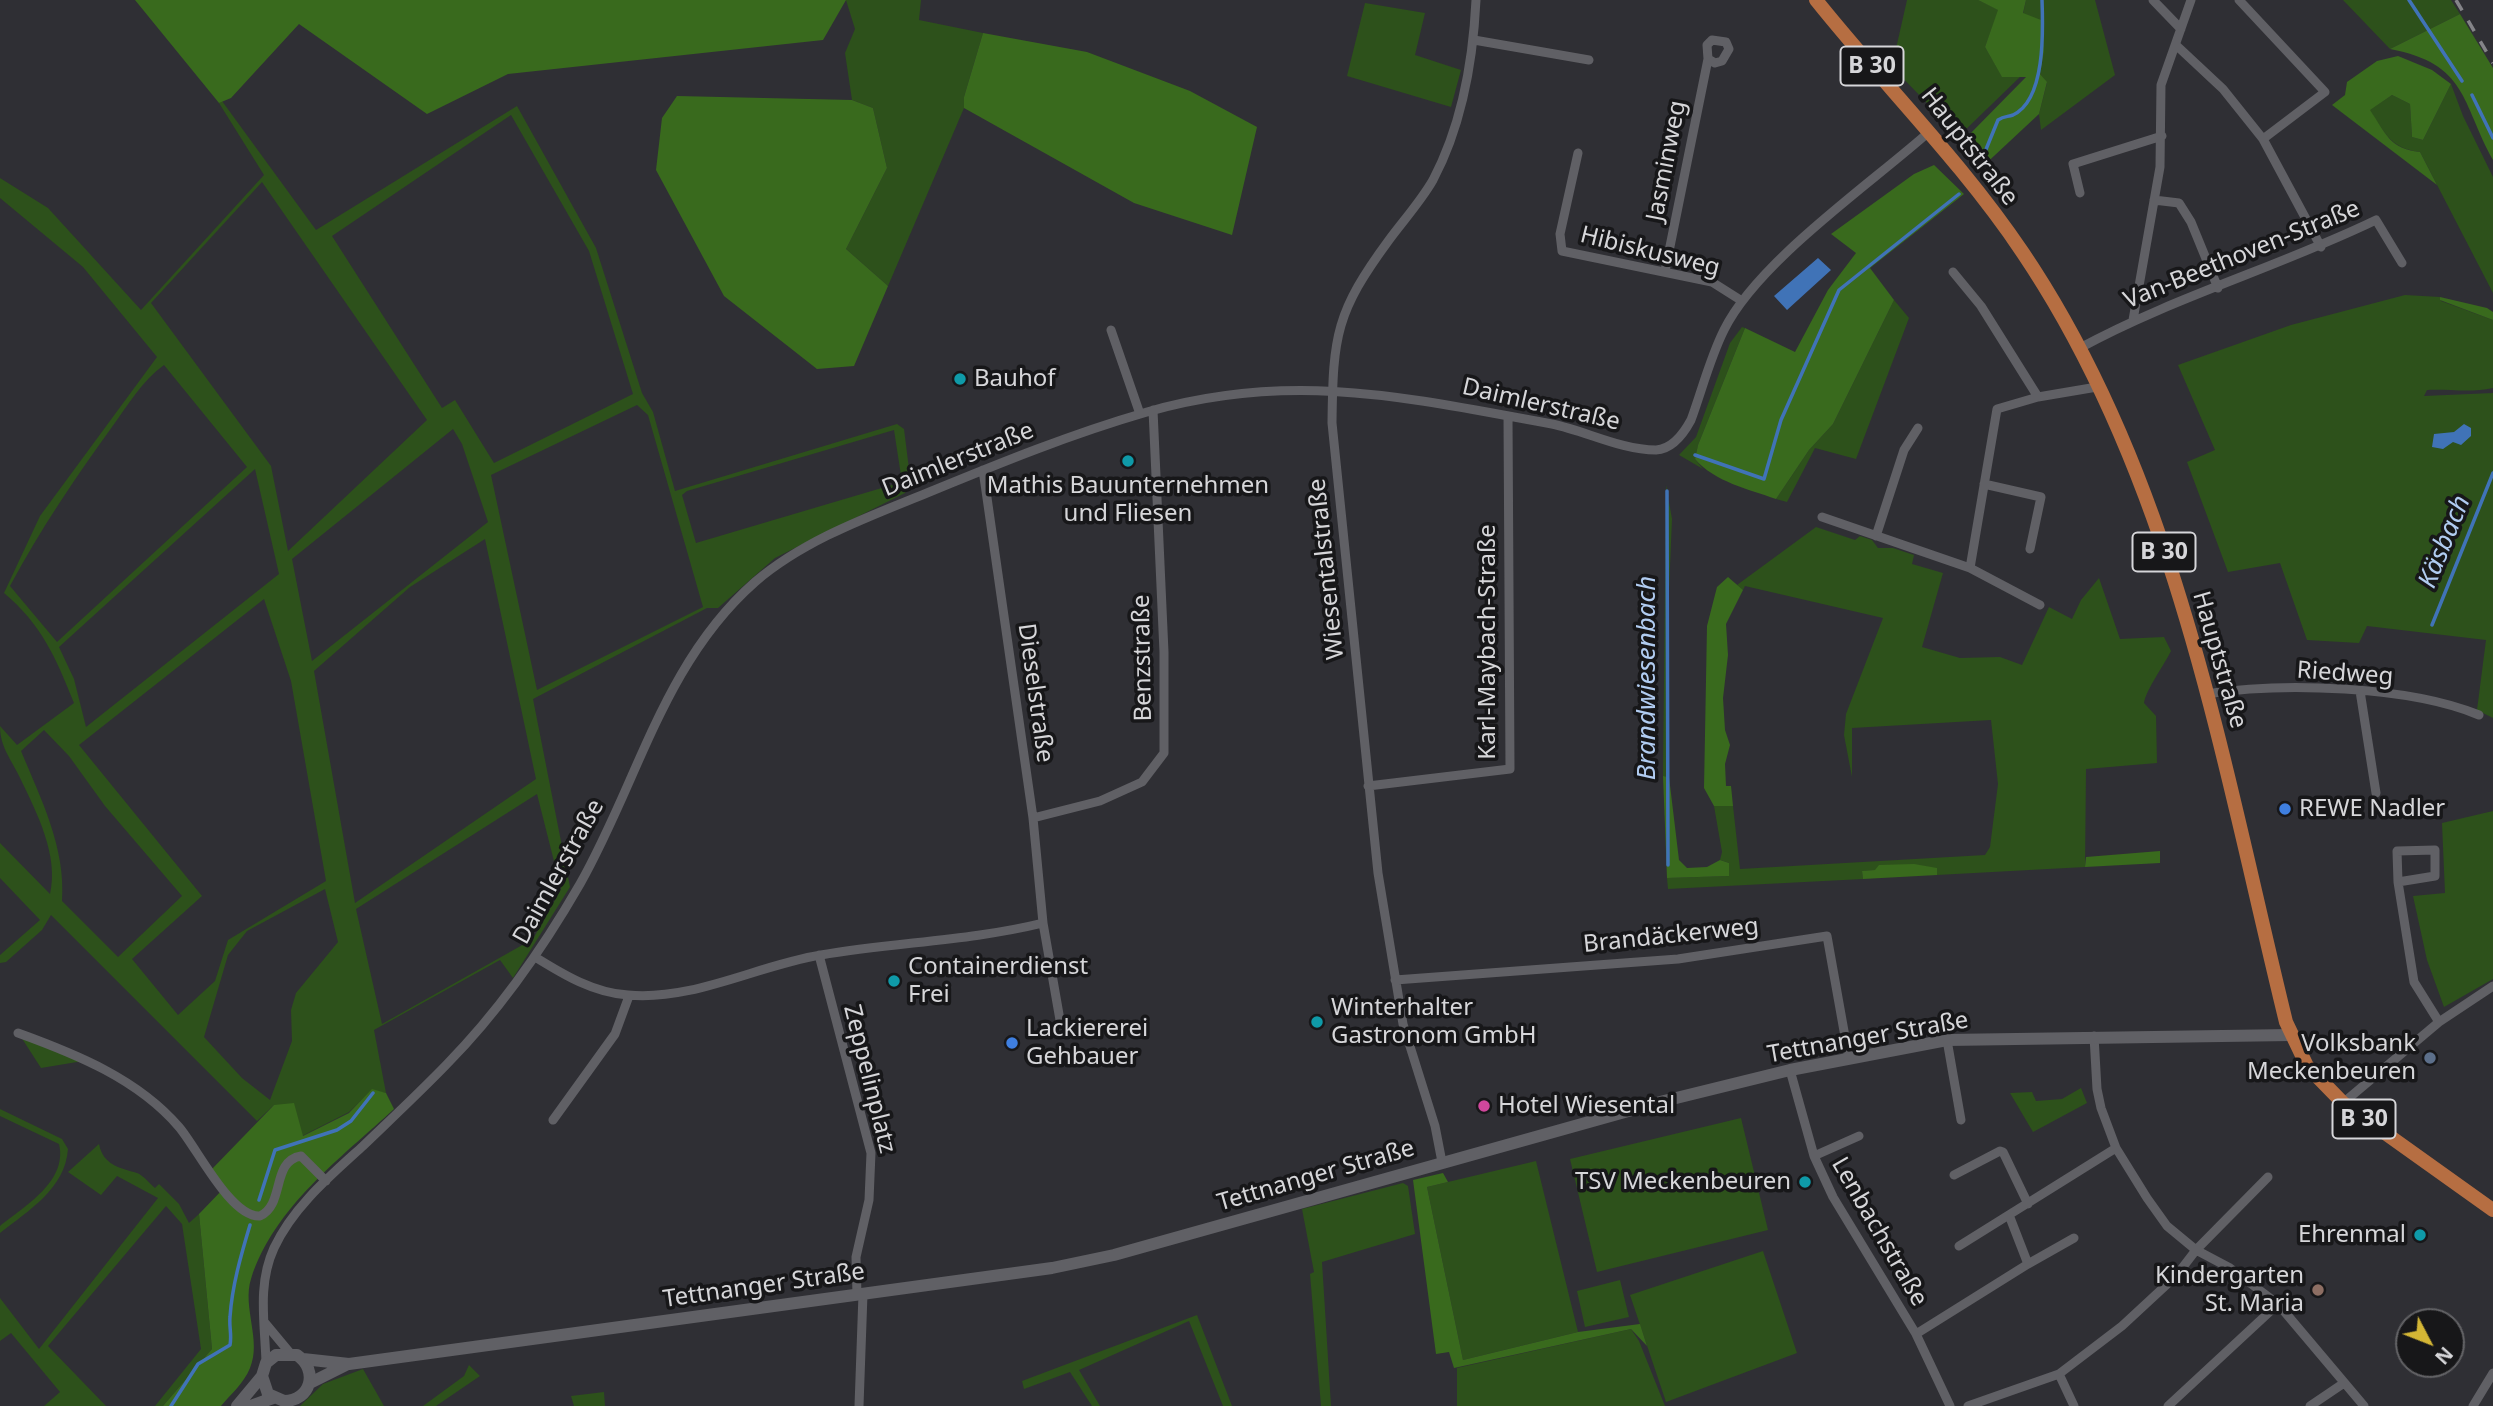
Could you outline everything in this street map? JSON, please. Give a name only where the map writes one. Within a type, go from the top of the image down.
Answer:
[{"type":"main road","name":"Hauptstraße","points":[[1816,0],[1930,131],[2023,254],[2078,349],[2134,466],[2169,567],[2207,694],[2291,1035],[2307,1066],[2343,1103],[2493,1210]]},
{"type":"main road","name":"Tettnanger Straße","points":[[303,1359],[349,1364],[1025,1272],[1114,1255],[1664,1101],[1790,1070],[1947,1040],[2291,1035]]},
{"type":"main road","points":[[237,1406],[264,1370],[276,1355],[290,1353],[303,1359],[310,1371],[310,1383],[305,1393],[295,1400],[273,1398],[265,1389],[264,1370]]},
{"type":"main road","name":"Tettnanger Straße","points":[[310,1383],[349,1364]]},
{"type":"main road","points":[[251,1406],[273,1398]]},
{"type":"street","name":"Wiesentalstraße","points":[[1442,1162],[1435,1126],[1403,1024],[1395,980],[1368,786],[1332,423],[1332,391],[1336,336],[1349,298],[1433,180],[1462,106],[1474,40],[1476,0]]},
{"type":"street","points":[[2153,0],[2181,29]]},
{"type":"street","points":[[2133,320],[2162,136],[2161,85],[2177,46],[2191,0]]},
{"type":"street","points":[[2239,0],[2325,92],[2263,139]]},
{"type":"street","points":[[1474,40],[1589,60]]},
{"type":"street","points":[[2177,46],[2223,89],[2263,139],[2321,247]]},
{"type":"street","name":"Jasminweg","points":[[1665,271],[1708,59]]},
{"type":"street","name":"Daimlerstraße","points":[[264,1370],[265,1323],[262,1294],[267,1264],[274,1246],[294,1215],[465,1046],[508,996],[581,883],[611,825],[674,683],[701,642],[729,607],[777,565],[802,549],[1060,438],[1153,410],[1244,391],[1332,391],[1445,402],[1655,450],[1670,446],[1684,433],[1692,420],[1724,330],[1742,301],[1825,219],[1930,131]]},
{"type":"street","points":[[2080,193],[2073,164],[2162,136]]},
{"type":"street","name":"Hibiskusweg","points":[[1578,153],[1560,234],[1562,251],[1712,282],[1742,301]]},
{"type":"street","points":[[2154,200],[2179,203],[2191,222],[2218,288]]},
{"type":"street","name":"Van-Beethoven-Straße","points":[[2078,349],[2133,320],[2321,247],[2376,220],[2402,263]]},
{"type":"street","points":[[1954,272],[1981,306],[2038,397]]},
{"type":"street","points":[[1111,330],[1140,414]]},
{"type":"street","points":[[1970,568],[1997,409],[2038,397],[2097,387]]},
{"type":"street","name":"Benzstraße","points":[[1033,818],[1100,801],[1143,782],[1164,752],[1164,652],[1153,410]]},
{"type":"street","name":"Karl-Maybach-Straße","points":[[1368,786],[1510,769],[1508,416]]},
{"type":"street","points":[[1875,536],[1904,450],[1918,428]]},
{"type":"street","name":"Dieselstraße","points":[[983,470],[1033,818],[1043,923],[1060,1020]]},
{"type":"street","points":[[1984,484],[2041,497],[2030,549]]},
{"type":"street","points":[[1822,517],[1970,568],[2040,605]]},
{"type":"street","name":"Riedweg","points":[[2207,694],[2233,689],[2360,691],[2454,705],[2479,715]]},
{"type":"street","points":[[2360,691],[2376,793]]},
{"type":"street","points":[[2398,882],[2435,876],[2435,850],[2397,850],[2398,882],[2414,982],[2439,1022]]},
{"type":"street","points":[[535,957],[566,977],[598,989],[629,996],[696,988],[819,955],[1006,932],[1043,923]]},
{"type":"street","name":"Brandäckerweg","points":[[1395,980],[1678,959],[1827,936],[1849,1059]]},
{"type":"street","name":"Zeppelinplatz","points":[[819,955],[871,1153],[869,1200],[856,1256],[860,1294],[859,1406]]},
{"type":"street","points":[[2343,1103],[2439,1022],[2493,986]]},
{"type":"street","points":[[553,1120],[615,1034],[629,996]]},
{"type":"street","points":[[18,1032],[90,1062],[155,1105],[181,1129],[224,1190],[251,1215],[260,1216],[271,1209],[286,1164],[301,1156],[326,1181]]},
{"type":"street","points":[[2094,1036],[2097,1089],[2116,1148],[2167,1226],[2196,1250],[2230,1268],[2278,1304],[2364,1406]]},
{"type":"street","points":[[1947,1040],[1961,1120]]},
{"type":"street","name":"Lenbachstraße","points":[[1790,1070],[1814,1156],[1833,1197],[1916,1334],[1950,1406]]},
{"type":"street","points":[[1814,1156],[1859,1136]]},
{"type":"street","points":[[1959,1245],[2116,1148]]},
{"type":"street","points":[[1954,1175],[2000,1151],[2028,1204]]},
{"type":"street","points":[[1968,1406],[2059,1374],[2122,1326],[2176,1276],[2196,1250],[2269,1177]]},
{"type":"street","points":[[2009,1215],[2028,1264]]},
{"type":"street","points":[[1916,1334],[2074,1238]]},
{"type":"street","points":[[2168,1406],[2203,1377],[2278,1304]]},
{"type":"street","points":[[265,1323],[290,1353]]},
{"type":"street","points":[[2473,1406],[2493,1373]]},
{"type":"street","points":[[2059,1374],[2074,1406]]},
{"type":"street","points":[[2310,1406],[2344,1383]]},
{"type":"green space","points":[[135,0],[846,0],[823,40],[508,74],[427,114],[299,24],[231,98],[219,103]]},
{"type":"green space","points":[[846,0],[921,0],[919,20],[983,33],[964,97],[964,108],[888,286],[846,249],[887,168],[873,108],[852,100],[845,53],[855,29]]},
{"type":"green space","points":[[1907,0],[1978,0],[1999,10],[1985,47],[2002,76],[2021,76],[1959,136],[1892,67],[1879,58],[1884,49],[1895,53]]},
{"type":"green space","points":[[1978,0],[2026,0],[2023,13],[2041,20],[2044,52],[2040,74],[2047,82],[2039,114],[1979,170],[1963,141],[2026,77],[2002,77],[1985,47],[1998,10]]},
{"type":"green space","points":[[2026,0],[2095,0],[2115,75],[2041,130],[2039,114],[2047,83],[2040,74],[2044,52],[2023,14]]},
{"type":"green space","points":[[2343,0],[2451,0],[2460,14],[2390,49]]},
{"type":"green space","points":[[1365,3],[1425,13],[1415,55],[1461,70],[1451,107],[1347,76]]},
{"type":"green space","points":[[2460,14],[2493,68],[2493,160],[2467,103],[2448,75],[2416,56],[2390,49]]},
{"type":"green space","points":[[983,33],[1087,52],[1190,91],[1257,127],[1232,235],[1134,203],[964,108],[964,97]]},
{"type":"green space","points":[[2398,56],[2432,70],[2451,84],[2423,140],[2412,137],[2410,104],[2392,95],[2370,110],[2395,144],[2420,152],[2437,185],[2332,105],[2345,95],[2347,82],[2377,61]]},
{"type":"green space","points":[[2451,84],[2463,116],[2493,177],[2493,293],[2420,152],[2395,143],[2369,110],[2392,95],[2410,104],[2412,137],[2423,140]]},
{"type":"green space","points":[[677,96],[852,100],[873,108],[887,168],[846,249],[888,286],[854,366],[817,369],[724,296],[656,170],[662,118]]},
{"type":"green space","points":[[222,101],[316,230],[517,106],[596,248],[642,393],[653,412],[675,491],[897,424],[904,429],[911,485],[905,493],[775,558],[718,608],[707,608],[533,699],[570,887],[513,978],[500,960],[374,1030],[386,1093],[372,1090],[349,1112],[302,1136],[274,1105],[257,1121],[51,915],[42,930],[6,962],[0,963],[0,955],[40,920],[0,878],[0,843],[50,894],[52,865],[45,835],[34,806],[4,747],[0,726],[17,745],[74,703],[61,671],[38,630],[4,593],[40,516],[157,357],[83,267],[0,198],[0,178],[48,208],[141,310],[264,175],[219,103]],"holes":[[[511,115],[589,251],[633,394],[494,463],[455,400],[442,408],[332,236]],[[262,182],[427,420],[288,551],[271,466],[151,303]],[[164,365],[247,467],[57,642],[10,586],[58,505],[142,386]],[[637,405],[648,415],[703,607],[537,690],[491,475]],[[453,429],[462,444],[488,522],[312,661],[292,559]],[[894,430],[902,482],[696,543],[682,495],[687,491]],[[255,469],[279,574],[86,727],[74,679],[59,647]],[[485,539],[536,779],[355,903],[314,671],[410,587]],[[264,599],[291,681],[326,881],[228,940],[215,981],[178,1015],[132,959],[202,896],[79,745]],[[44,730],[69,756],[105,806],[182,896],[118,957],[62,901],[56,843],[21,751]],[[537,794],[561,889],[533,939],[382,1024],[356,909]],[[325,889],[338,942],[296,993],[291,1010],[292,1041],[270,1100],[242,1078],[204,1037],[228,955],[247,931]]]},
{"type":"green space","points":[[1934,165],[1964,194],[1870,268],[1894,300],[1833,424],[1809,450],[1776,499],[1712,474],[1695,459],[1698,445],[1745,328],[1795,352],[1828,290],[1856,253],[1831,234],[1914,174]]},
{"type":"green space","points":[[2405,295],[2440,297],[2441,301],[2493,320],[2493,388],[2469,391],[2427,390],[2424,396],[2493,393],[2493,718],[2477,710],[2486,640],[2367,626],[2359,643],[2307,640],[2280,563],[2228,572],[2187,462],[2215,450],[2178,365],[2291,325]]},
{"type":"green space","points":[[2440,297],[2487,308],[2493,312],[2493,320],[2440,300]]},
{"type":"green space","points":[[1894,300],[1909,318],[1856,459],[1815,448],[1787,502],[1776,499],[1809,450],[1833,424]]},
{"type":"green space","points":[[1742,327],[1745,328],[1698,445],[1695,459],[1703,469],[1679,455],[1696,437],[1730,343]]},
{"type":"green space","points":[[1666,485],[1672,519],[1667,638],[1669,777],[1663,776]]},
{"type":"green space","points":[[1816,527],[1855,540],[1860,536],[1872,540],[1878,548],[1893,548],[1914,555],[1912,564],[1943,573],[1922,647],[1960,658],[2000,657],[2022,665],[2049,607],[2072,619],[2081,600],[2099,578],[2120,639],[2164,637],[2171,651],[2144,703],[2156,716],[2157,763],[2086,769],[2085,867],[1937,875],[1936,868],[1862,871],[1863,879],[1668,889],[1667,878],[1729,876],[1729,863],[1720,860],[1722,852],[1714,806],[1733,806],[1740,869],[1985,855],[1990,847],[1998,784],[1991,720],[1852,728],[1852,777],[1844,735],[1846,714],[1883,618],[1745,586],[1743,590],[1737,585]]},
{"type":"green space","points":[[1728,577],[1743,590],[1726,624],[1728,655],[1723,698],[1725,730],[1730,745],[1725,764],[1726,786],[1731,786],[1733,806],[1714,806],[1704,788],[1707,626],[1717,587]]},
{"type":"green space","points":[[1663,776],[1669,777],[1679,860],[1687,868],[1707,867],[1720,860],[1729,863],[1729,876],[1667,878]]},
{"type":"green space","points":[[2493,811],[2493,979],[2444,1007],[2427,960],[2413,896],[2445,893],[2442,823]]},
{"type":"green space","points":[[2160,851],[2160,863],[2085,867],[2086,857]]},
{"type":"green space","points":[[1914,864],[1937,868],[1937,875],[1863,879],[1862,871],[1875,870],[1879,865]]},
{"type":"green space","points":[[21,1037],[83,1061],[41,1068]]},
{"type":"green space","points":[[2081,1088],[2087,1103],[2033,1132],[2010,1093],[2032,1092],[2036,1101],[2062,1099]]},
{"type":"green space","points":[[372,1089],[386,1093],[394,1109],[311,1185],[292,1206],[262,1253],[249,1290],[254,1347],[250,1368],[244,1379],[221,1406],[163,1406],[212,1349],[199,1214],[225,1187],[212,1169],[274,1105],[294,1103],[303,1136],[349,1113]]},
{"type":"green space","points":[[0,1109],[62,1139],[68,1149],[60,1176],[53,1187],[0,1233],[0,1226],[32,1201],[51,1181],[60,1157],[59,1144],[0,1116]]},
{"type":"green space","points":[[1741,1118],[1768,1230],[1597,1272],[1570,1159]]},
{"type":"green space","points":[[99,1144],[108,1161],[139,1174],[155,1188],[159,1184],[179,1204],[189,1223],[199,1214],[212,1349],[163,1406],[155,1406],[201,1349],[182,1224],[166,1206],[48,1346],[106,1406],[44,1406],[60,1392],[11,1333],[0,1341],[0,1298],[39,1349],[158,1198],[117,1176],[101,1195],[68,1172]]},
{"type":"green space","points":[[1536,1161],[1578,1332],[1463,1360],[1427,1187]]},
{"type":"green space","points":[[1443,1173],[1448,1182],[1427,1187],[1463,1360],[1578,1332],[1640,1324],[1647,1346],[1631,1329],[1454,1368],[1449,1352],[1436,1354],[1413,1180]]},
{"type":"green space","points":[[1403,1183],[1408,1186],[1415,1234],[1322,1262],[1331,1406],[1321,1406],[1310,1274],[1314,1272],[1302,1209]]},
{"type":"green space","points":[[1763,1251],[1797,1353],[1666,1402],[1630,1295]]},
{"type":"green space","points":[[1620,1280],[1629,1317],[1585,1327],[1577,1291]]},
{"type":"green space","points":[[1197,1315],[1232,1406],[1223,1406],[1189,1321],[1079,1370],[1100,1406],[1092,1406],[1070,1372],[1024,1389],[1022,1381]]},
{"type":"green space","points":[[1631,1329],[1639,1341],[1665,1406],[1457,1406],[1457,1368]]},
{"type":"green space","points":[[469,1365],[480,1376],[436,1406],[423,1406],[464,1376]]},
{"type":"green space","points":[[363,1369],[384,1406],[300,1406],[323,1384]]},
{"type":"green space","points":[[604,1392],[605,1406],[574,1406],[571,1396]]},
{"type":"water","points":[[1818,258],[1831,270],[1787,310],[1774,296]]},
{"type":"water","points":[[2464,424],[2471,428],[2471,436],[2461,445],[2453,442],[2443,449],[2432,447],[2434,434],[2454,432]]},
{"type":"waterway","name":"Brandwiesenbach","points":[[1980,164],[1998,120],[2013,115],[2024,107],[2032,95],[2042,45],[2042,0]]},
{"type":"waterway","name":"Käsbach","points":[[2409,0],[2462,81]]},
{"type":"waterway","name":"Käsbach","points":[[2472,95],[2493,138]]},
{"type":"waterway","name":"Brandwiesenbach","points":[[1695,455],[1764,479],[1781,420],[1839,290],[1959,194]]},
{"type":"waterway","name":"Käsbach","points":[[2432,625],[2493,473]]},
{"type":"waterway","name":"Brandwiesenbach","points":[[1667,491],[1668,865]]},
{"type":"waterway","points":[[259,1200],[275,1150],[337,1130],[351,1121],[373,1093]]},
{"type":"waterway","points":[[171,1406],[198,1364],[230,1345],[233,1294],[250,1225]]},
{"type":"railway","points":[[2456,0],[2493,63]]},
{"type":"place","name":"Bauhof","points":[[960,379]]},
{"type":"place","name":"Mathis Bauunternehmen und Fliesen","points":[[1128,461]]},
{"type":"place","name":"REWE Nadler","points":[[2285,809]]},
{"type":"place","name":"Containerdienst Frei","points":[[894,981]]},
{"type":"place","name":"Winterhalter Gastronom GmbH","points":[[1317,1022]]},
{"type":"place","name":"Lackiererei Gehbauer","points":[[1012,1043]]},
{"type":"place","name":"Volksbank Meckenbeuren","points":[[2430,1058]]},
{"type":"place","name":"Hotel Wiesental","points":[[1484,1106]]},
{"type":"place","name":"TSV Meckenbeuren","points":[[1805,1182]]},
{"type":"place","name":"Ehrenmal","points":[[2420,1235]]},
{"type":"place","name":"Kindergarten St. Maria","points":[[2318,1290]]}]
